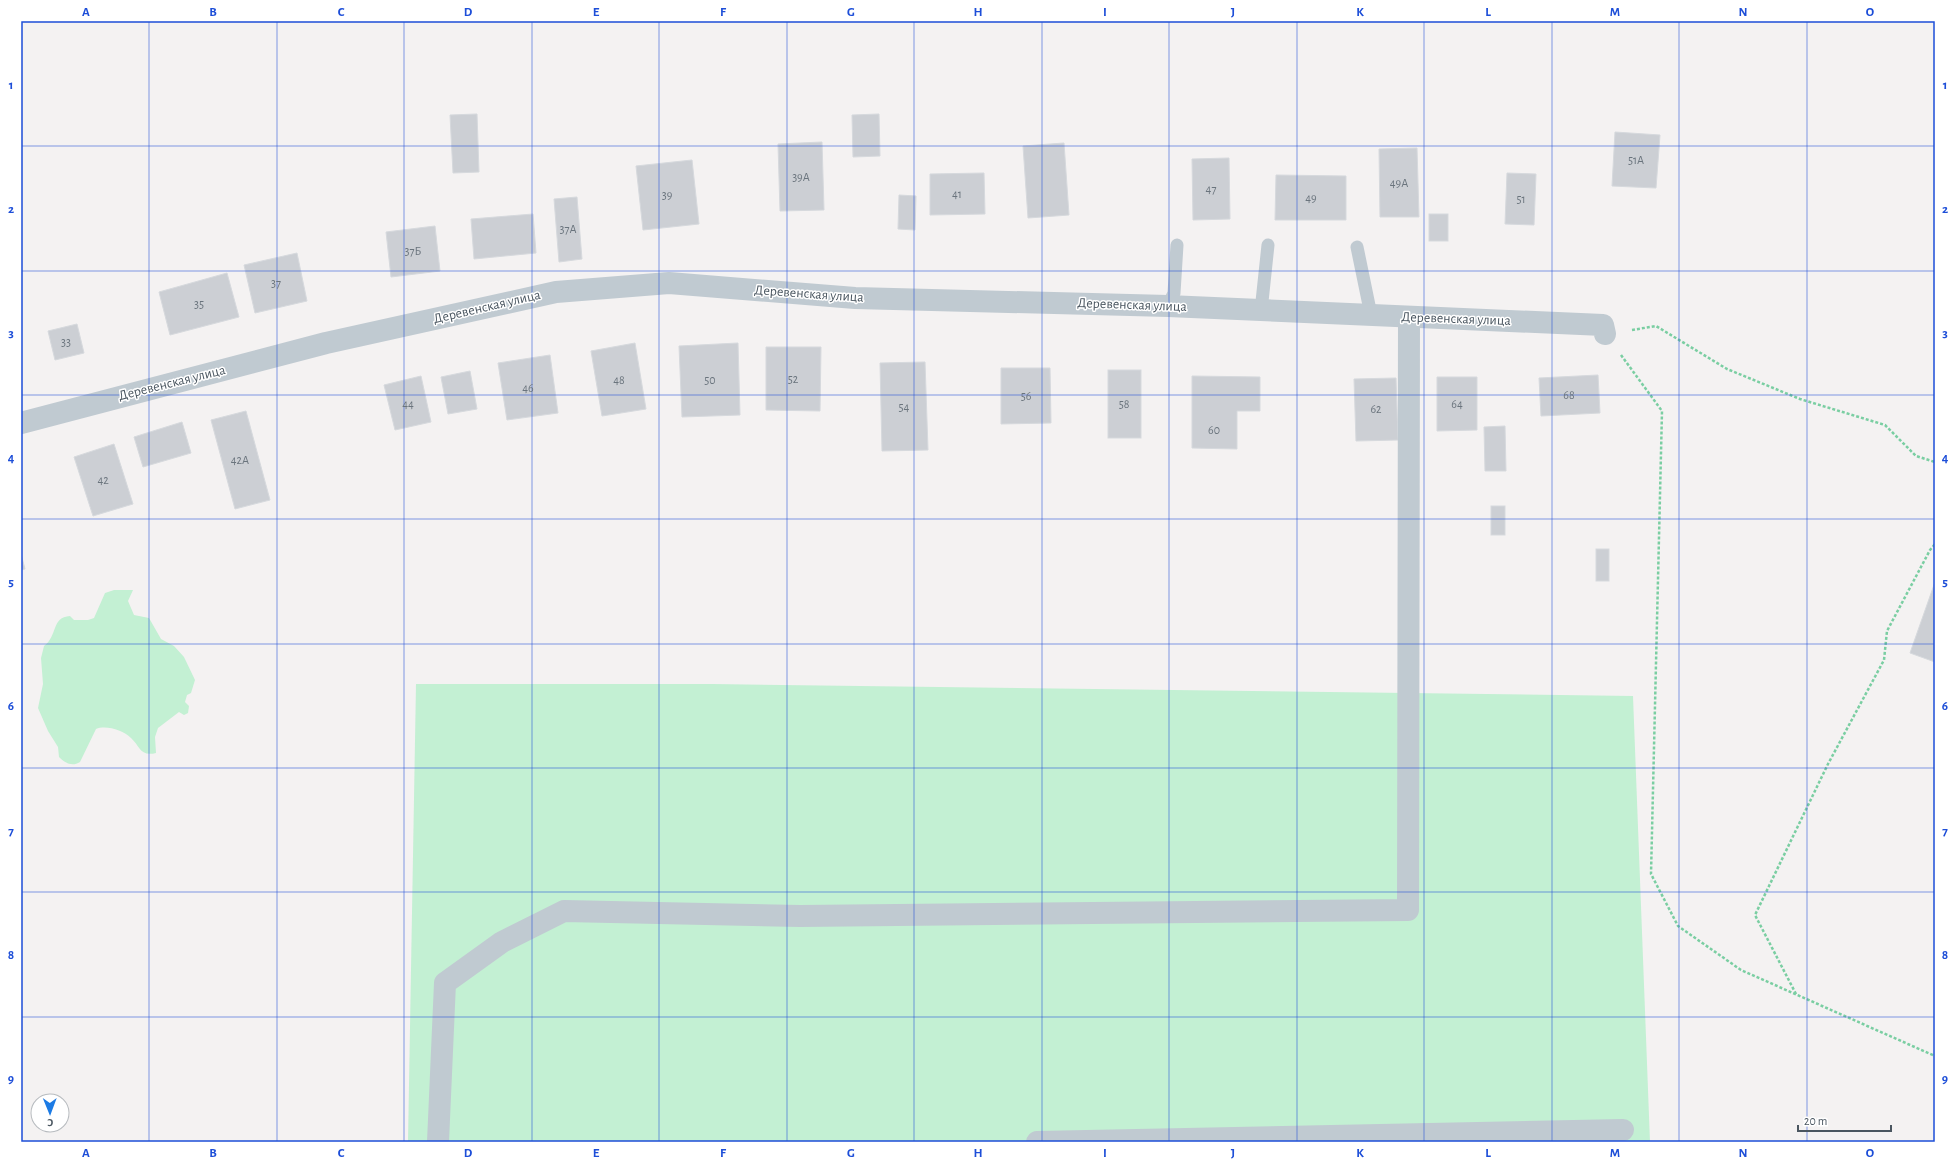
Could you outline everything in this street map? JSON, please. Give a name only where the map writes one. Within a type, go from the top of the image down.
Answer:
[{"type":"street","name":"Деревенская улица","points":[[21,423],[326,343],[556,292],[669,283],[855,298],[1168,306],[1603,325],[1605,334]]},
{"type":"street","points":[[438,1142],[445,983],[502,942],[564,911],[800,916],[1408,910],[1409,317]]},
{"type":"street","points":[[1037,1142],[1623,1130]]},
{"type":"lane","points":[[1168,306],[1174,293],[1177,245]]},
{"type":"lane","points":[[1261,311],[1268,245]]},
{"type":"lane","points":[[1357,247],[1371,315]]},
{"type":"path","points":[[1935,462],[1916,456],[1885,425],[1800,399],[1727,369],[1656,326],[1605,334],[1662,411],[1651,874],[1678,926],[1741,970],[1935,1056]]},
{"type":"path","points":[[1796,994],[1755,915],[1828,764],[1884,660],[1887,631],[1930,550],[1935,544]]},
{"type":"green space","points":[[114,590],[133,590],[128,601],[134,615],[149,618],[161,639],[174,646],[184,657],[195,680],[191,693],[187,695],[185,702],[189,706],[188,713],[184,715],[179,712],[158,728],[155,737],[156,753],[151,754],[143,752],[128,735],[109,728],[100,728],[96,729],[80,762],[69,764],[59,757],[58,747],[48,731],[38,708],[43,684],[41,658],[44,646],[48,642],[60,620],[64,617],[70,616],[74,620],[88,620],[94,618],[105,593]]},
{"type":"green space","points":[[416,684],[713,684],[1633,696],[1650,1142],[408,1142]]},
{"type":"building","points":[[477,114],[479,172],[453,173],[450,115]]},
{"type":"building","points":[[879,114],[880,156],[853,157],[852,115]]},
{"type":"building","points":[[1615,132],[1660,135],[1656,188],[1612,186]]},
{"type":"building","points":[[822,142],[824,210],[780,211],[778,144]]},
{"type":"building","points":[[1064,143],[1069,215],[1028,218],[1023,146]]},
{"type":"building","points":[[1417,148],[1419,217],[1380,217],[1379,149]]},
{"type":"building","points":[[1229,158],[1230,219],[1193,220],[1192,159]]},
{"type":"building","points":[[692,160],[699,224],[643,230],[636,166]]},
{"type":"building","points":[[984,173],[985,214],[930,215],[930,174]]},
{"type":"building","points":[[1507,173],[1536,174],[1534,225],[1505,224]]},
{"type":"building","points":[[1276,175],[1346,176],[1346,220],[1275,220]]},
{"type":"building","points":[[899,195],[916,196],[915,230],[898,229]]},
{"type":"building","points":[[577,197],[582,259],[559,262],[554,199]]},
{"type":"building","points":[[533,214],[536,253],[474,259],[471,219]]},
{"type":"building","points":[[1429,214],[1448,214],[1448,241],[1429,241]]},
{"type":"building","points":[[435,226],[440,271],[391,277],[386,232]]},
{"type":"building","points":[[297,253],[307,301],[255,313],[244,265]]},
{"type":"building","points":[[227,273],[239,317],[170,335],[159,292]]},
{"type":"building","points":[[77,324],[84,353],[55,360],[48,331]]},
{"type":"building","points":[[635,343],[646,409],[602,416],[591,351]]},
{"type":"building","points":[[738,343],[740,415],[682,417],[679,346]]},
{"type":"building","points":[[766,347],[821,347],[820,411],[766,410]]},
{"type":"building","points":[[550,355],[558,413],[507,420],[498,363]]},
{"type":"building","points":[[925,362],[928,450],[882,451],[880,363]]},
{"type":"building","points":[[1001,368],[1050,368],[1051,423],[1001,424]]},
{"type":"building","points":[[1108,370],[1141,370],[1141,438],[1108,438]]},
{"type":"building","points":[[470,371],[477,409],[448,414],[441,377]]},
{"type":"building","points":[[1598,375],[1600,413],[1541,416],[1539,378]]},
{"type":"building","points":[[421,376],[431,422],[395,430],[384,385]]},
{"type":"building","points":[[1192,376],[1260,377],[1260,411],[1237,411],[1237,449],[1192,448]]},
{"type":"building","points":[[1437,377],[1477,377],[1477,430],[1437,431]]},
{"type":"building","points":[[1396,378],[1398,440],[1356,441],[1354,379]]},
{"type":"building","points":[[246,411],[270,500],[235,509],[211,420]]},
{"type":"building","points":[[182,422],[191,453],[143,467],[134,437]]},
{"type":"building","points":[[1505,426],[1506,471],[1485,471],[1484,427]]},
{"type":"building","points":[[114,444],[133,504],[93,516],[74,457]]},
{"type":"building","points":[[1491,506],[1505,506],[1505,535],[1491,535]]},
{"type":"building","points":[[1596,549],[1609,549],[1609,581],[1596,581]]},
{"type":"building","points":[[21,554],[25,569],[21,570]]},
{"type":"building","points":[[1935,582],[1935,662],[1910,653]]}]
